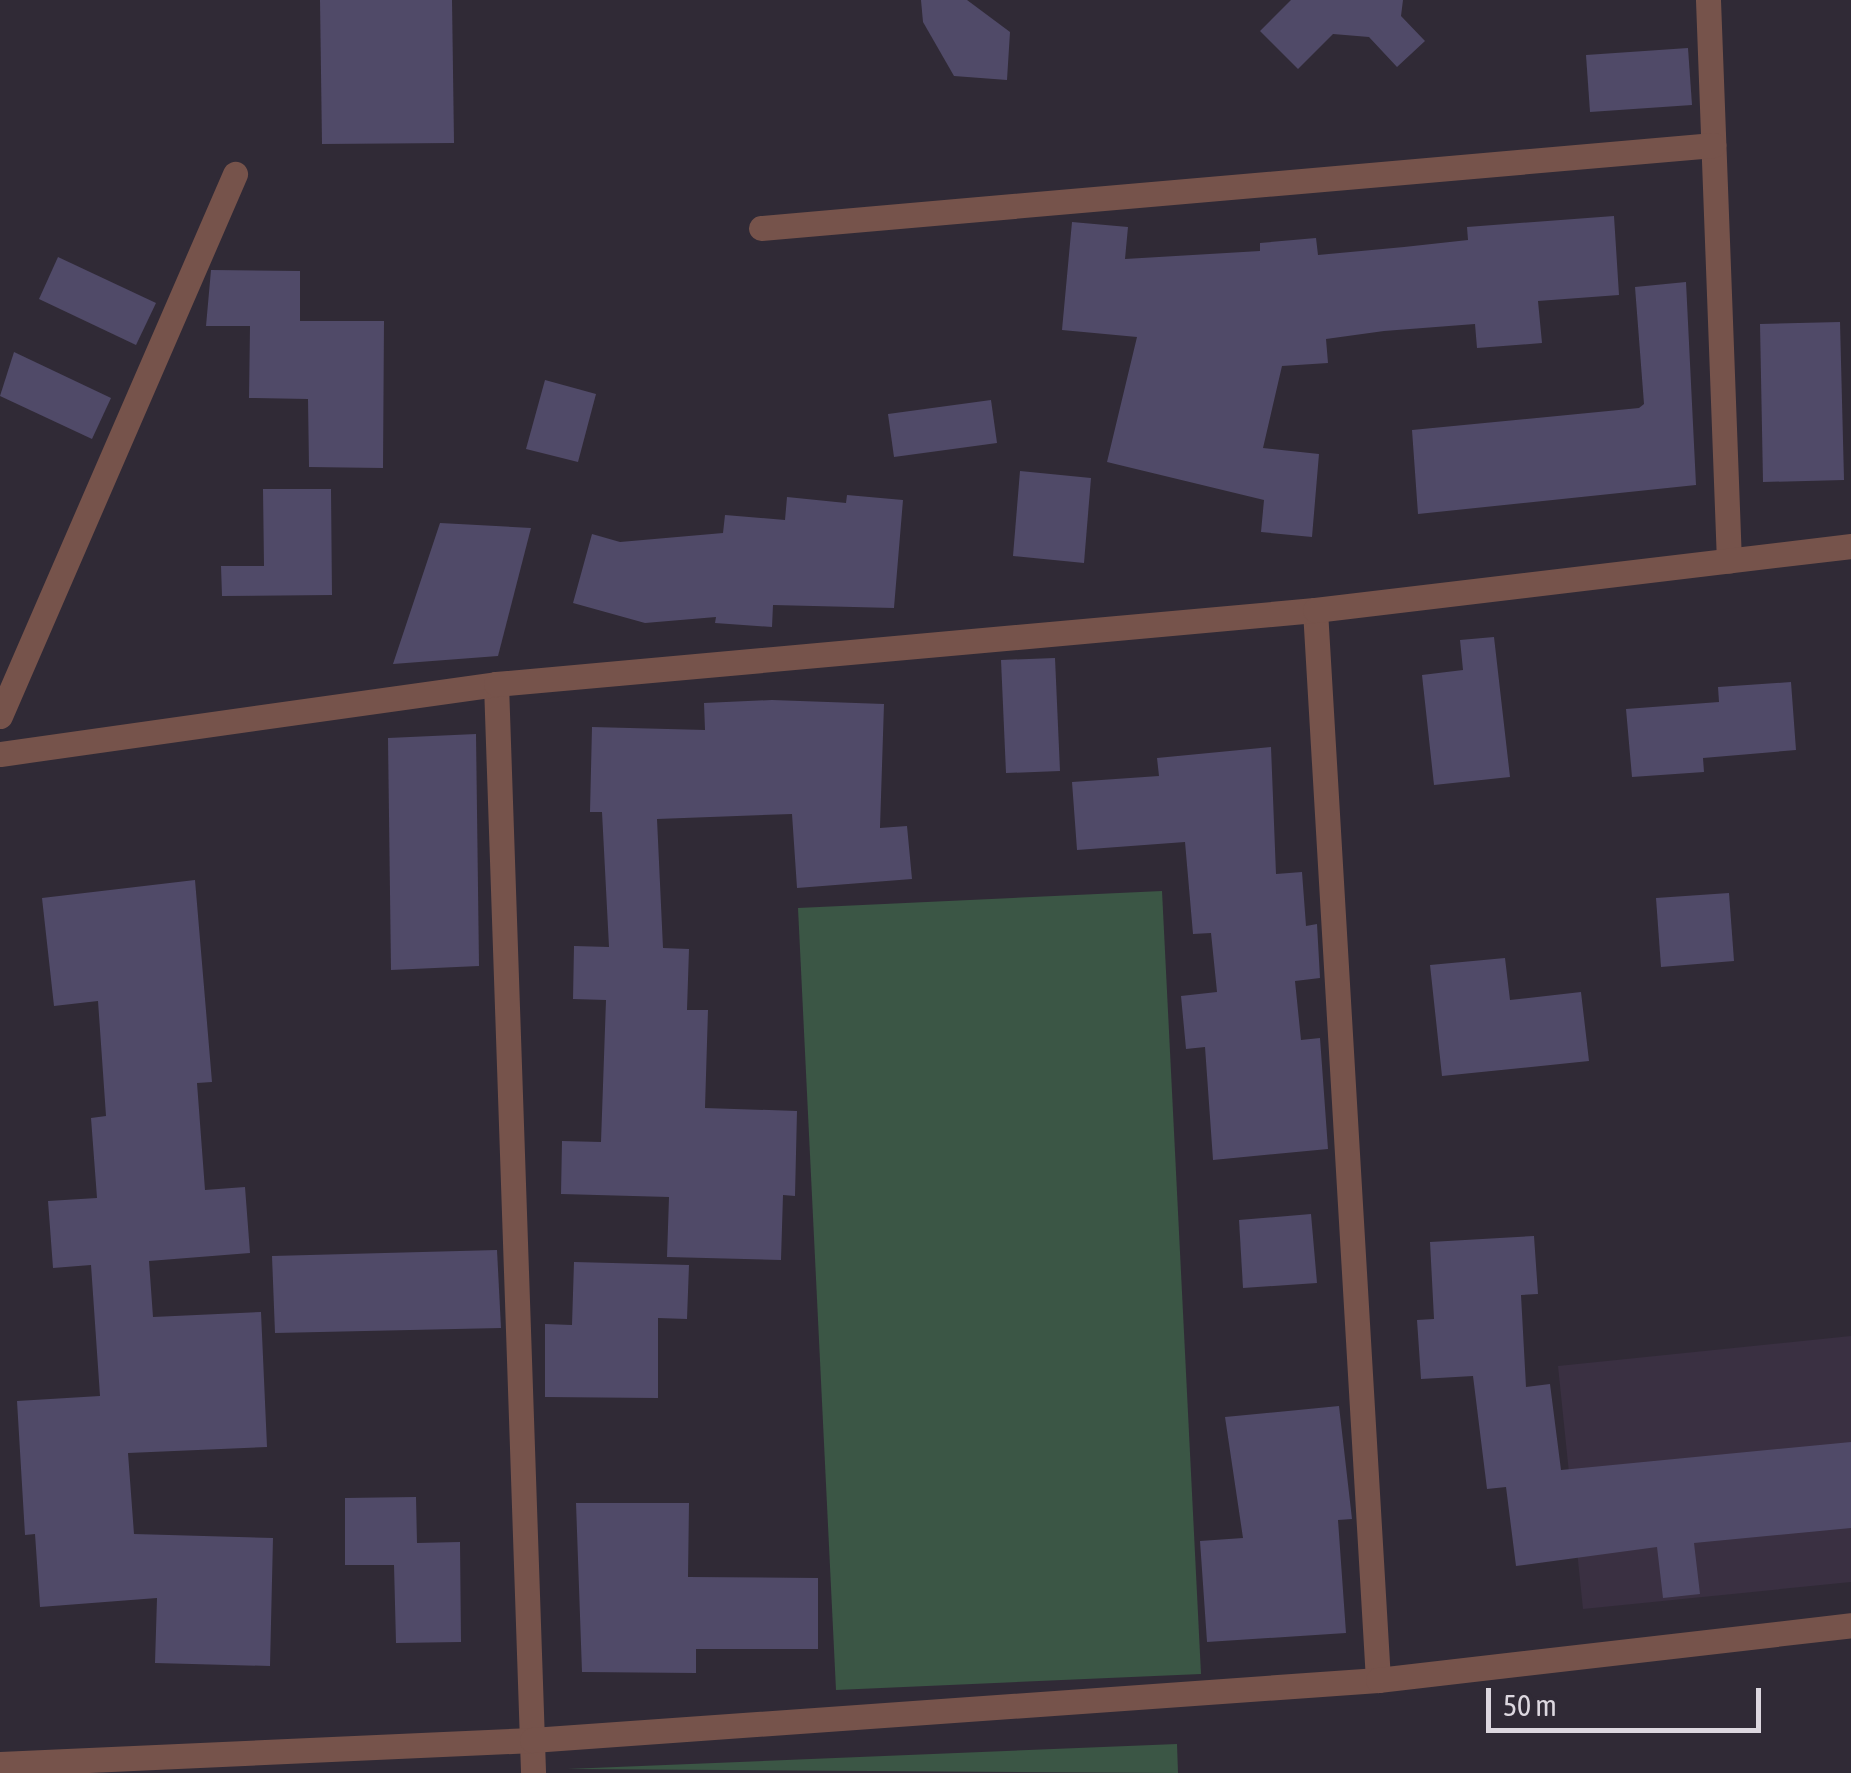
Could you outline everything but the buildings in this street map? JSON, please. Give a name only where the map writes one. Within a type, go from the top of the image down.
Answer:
[{"type":"street","points":[[1708,0],[1729,561]]},
{"type":"street","points":[[761,228],[1713,145]]},
{"type":"street","points":[[0,716],[235,174]]},
{"type":"street","points":[[0,754],[496,684],[1314,610],[1851,546]]},
{"type":"street","points":[[1314,610],[1378,1680]]},
{"type":"street","points":[[496,684],[533,1773]]},
{"type":"street","points":[[0,1764],[532,1740],[1378,1680],[1851,1626]]},
{"type":"shaded area","points":[[1851,1336],[1851,1582],[1583,1609],[1558,1366]]},
{"type":"green space","points":[[1162,891],[1201,1674],[836,1690],[798,908]]},
{"type":"green space","points":[[1177,1744],[1178,1773],[567,1769]]}]
